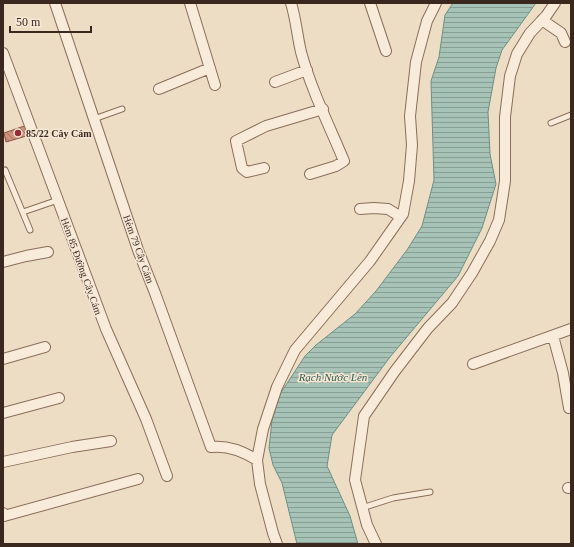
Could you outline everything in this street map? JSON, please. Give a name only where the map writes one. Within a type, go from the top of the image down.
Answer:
[{"type":"street","name":"Hẻm 79 Cây Cám","points":[[55,3],[138,250],[211,447],[221,446],[244,452],[256,460]]},
{"type":"street","points":[[190,3],[215,85]]},
{"type":"street","points":[[291,3],[296,18],[301,51],[307,70],[344,161],[336,166],[310,174]]},
{"type":"street","points":[[370,3],[386,51]]},
{"type":"street","points":[[277,544],[260,484],[256,460],[263,429],[277,387],[295,350],[370,261],[403,214],[409,181],[412,145],[410,116],[416,62],[427,21],[436,3]]},
{"type":"street","points":[[376,544],[366,525],[355,480],[364,416],[395,371],[428,328],[452,303],[472,273],[490,241],[499,220],[506,181],[505,117],[510,76],[517,54],[530,33],[555,3]]},
{"type":"street","points":[[542,20],[561,33],[565,42]]},
{"type":"street","name":"Hẻm 85 Đường Cây Cám","points":[[3,53],[106,329],[146,419],[167,476]]},
{"type":"street","points":[[160,89],[210,68]]},
{"type":"street","points":[[275,82],[307,70]]},
{"type":"street","points":[[264,168],[247,172],[242,168],[236,141],[266,126],[323,110]]},
{"type":"street","points":[[360,209],[388,209],[401,217]]},
{"type":"street","points":[[3,262],[48,252]]},
{"type":"street","points":[[473,364],[571,329]]},
{"type":"street","points":[[553,336],[567,372],[570,408]]},
{"type":"street","points":[[3,358],[45,347]]},
{"type":"street","points":[[3,413],[59,398]]},
{"type":"street","points":[[3,462],[72,447],[111,441]]},
{"type":"street","points":[[3,513],[4,516],[138,479]]},
{"type":"lane","points":[[94,119],[122,109]]},
{"type":"lane","points":[[551,123],[571,114]]},
{"type":"lane","points":[[5,170],[30,230]]},
{"type":"lane","points":[[23,212],[58,200]]},
{"type":"lane","points":[[362,508],[393,498],[430,492]]},
{"type":"water","name":"Rạch Nước Lên","points":[[453,3],[536,3],[502,50],[496,68],[488,112],[490,154],[496,184],[482,228],[458,276],[390,357],[332,435],[327,466],[350,516],[358,544],[297,544],[282,483],[273,465],[269,448],[272,420],[280,394],[305,356],[316,345],[355,314],[376,291],[407,250],[422,226],[434,180],[431,81],[439,57],[445,15]]},
{"type":"building","name":"85/22 Cây Cám","points":[[30,124],[33,134],[6,142],[4,133]]},
{"type":"place","name":"85/22 Cây Cám","points":[[18,133]]}]
